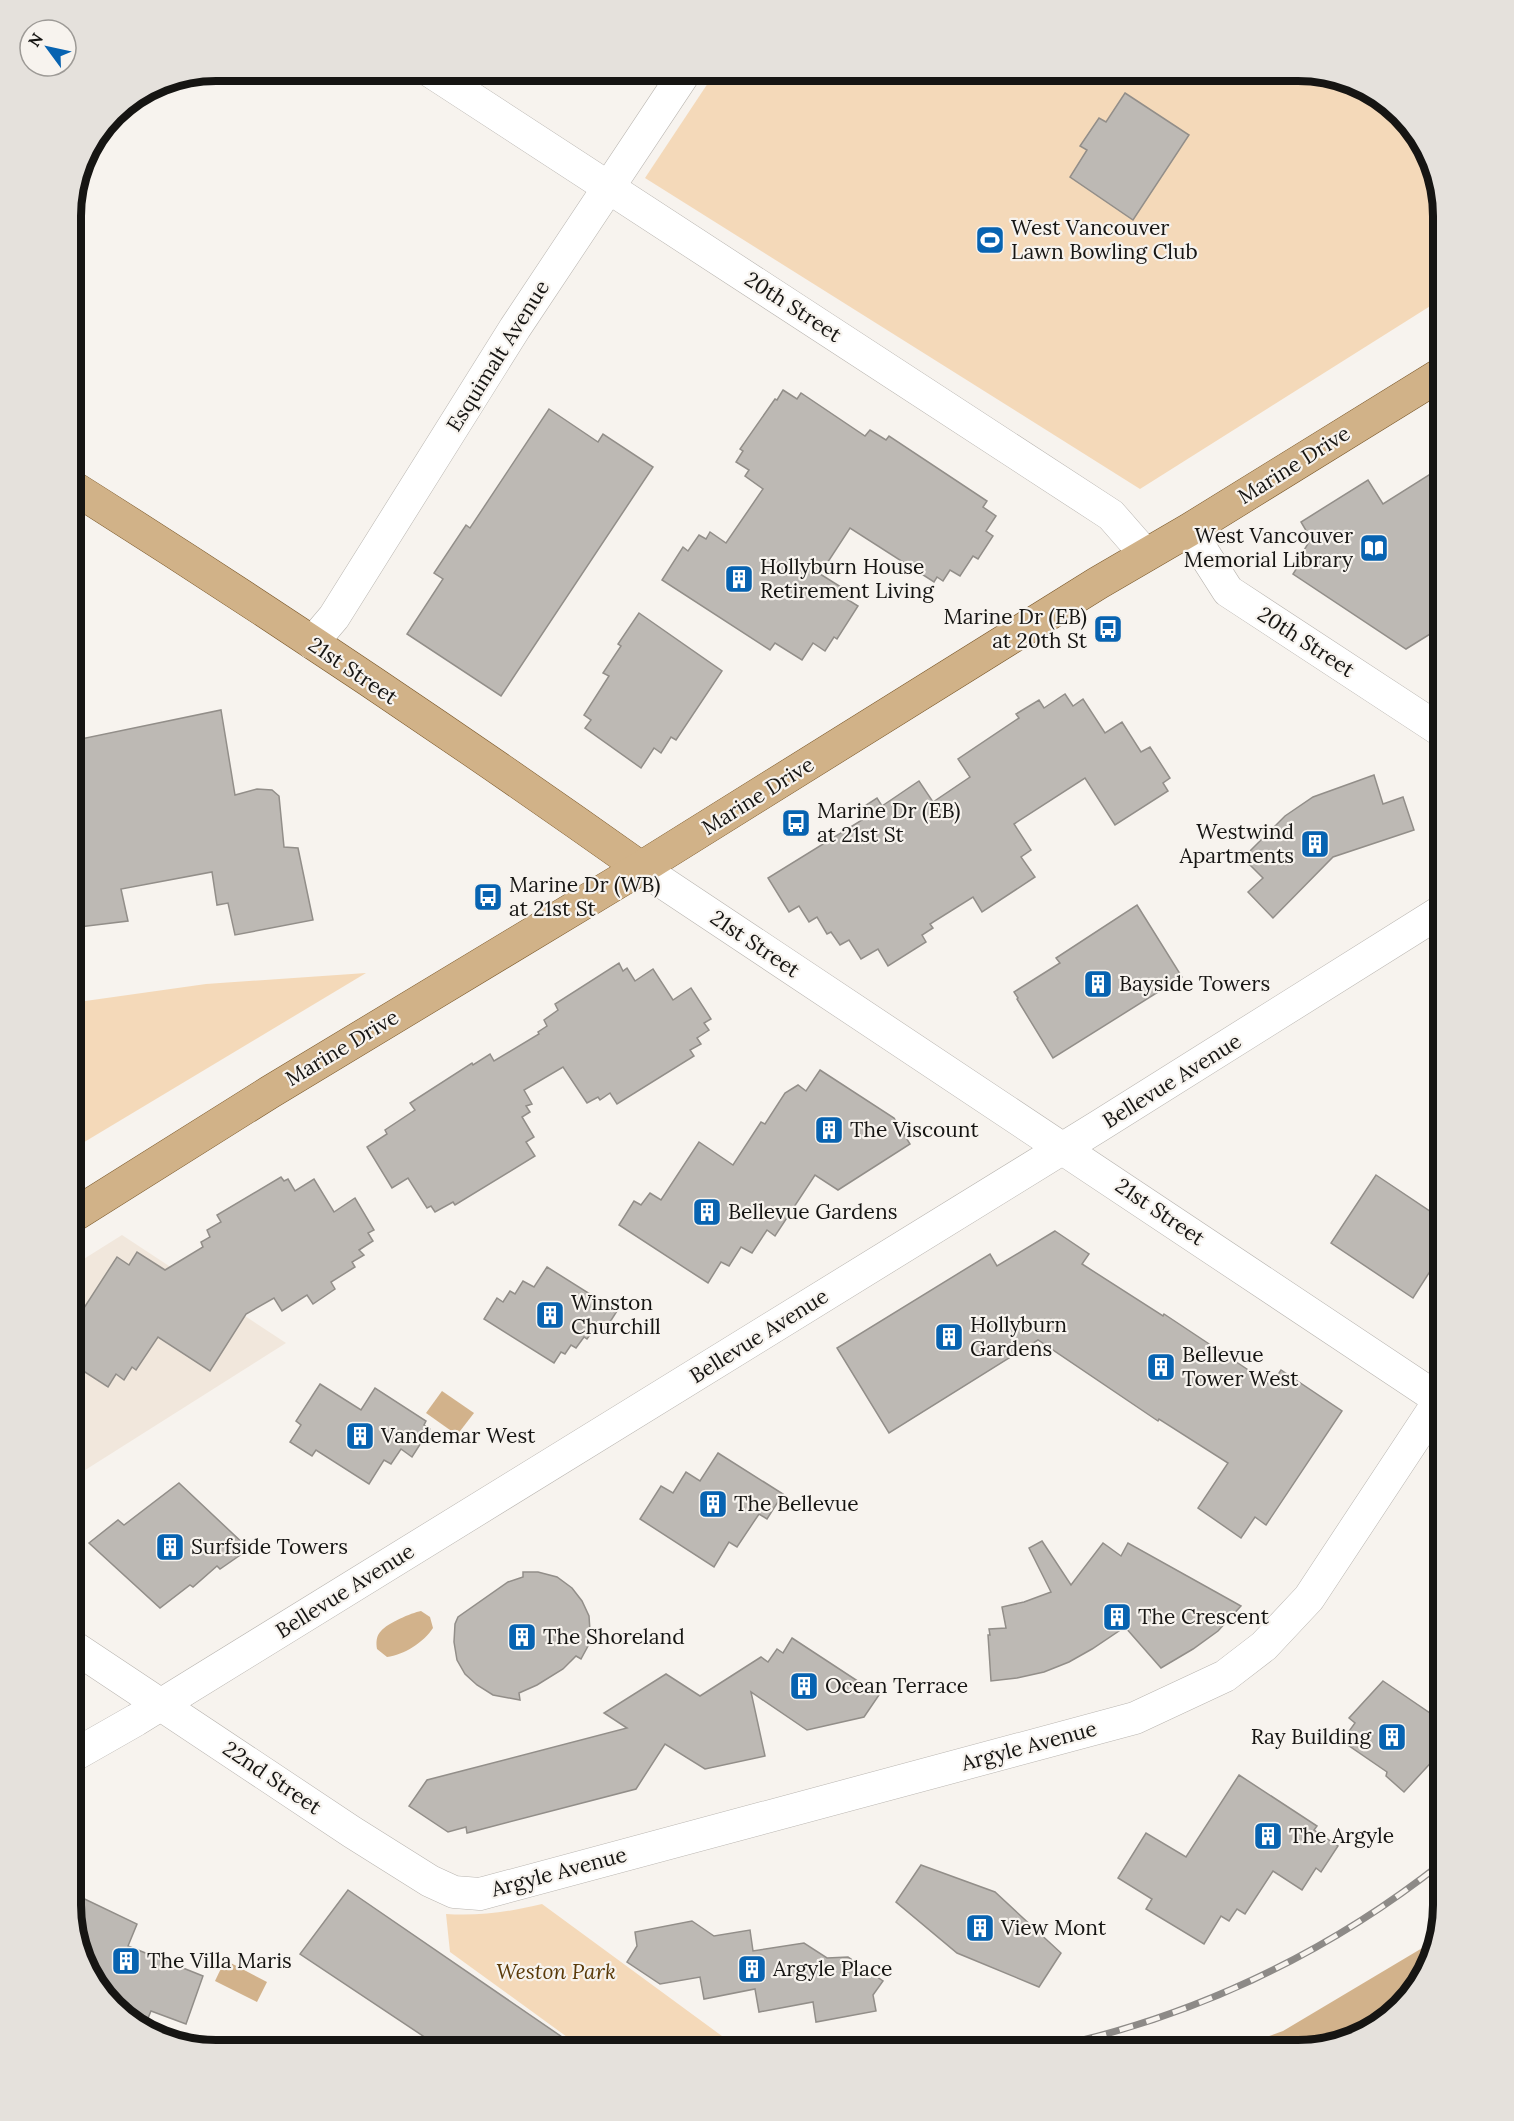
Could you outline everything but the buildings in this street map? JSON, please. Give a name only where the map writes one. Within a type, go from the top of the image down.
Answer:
[{"type":"main road","name":"Marine Drive","points":[[81,1210],[270,1092],[641,868],[1433,379]]},
{"type":"main road","name":"21st Street","points":[[81,493],[312,643],[531,790],[641,868]]},
{"type":"street","name":"20th Street","points":[[447,81],[1111,515],[1146,555]]},
{"type":"street","name":"Esquimalt Avenue","points":[[312,643],[334,617],[515,328],[679,81]]},
{"type":"street","name":"20th Street","points":[[1189,530],[1228,591],[1433,725]]},
{"type":"street","name":"21st Street","points":[[641,868],[1433,1391]]},
{"type":"street","name":"Bellevue Avenue","points":[[81,1751],[161,1704],[1063,1148],[1433,916]]},
{"type":"street","name":"Argyle Avenue","points":[[480,1894],[1136,1718],[1225,1676],[1264,1646],[1309,1598],[1433,1411]]},
{"type":"street","name":"22nd Street","points":[[81,1652],[430,1881],[454,1892],[480,1894]]},
{"type":"shaded area","points":[[122,1235],[286,1343],[81,1473],[81,1261]]},
{"type":"shaded area","points":[[442,1391],[474,1413],[457,1435],[426,1413]]},
{"type":"shaded area","points":[[421,1611],[430,1617],[433,1628],[424,1638],[407,1651],[393,1656],[387,1657],[377,1649],[377,1637],[384,1628]]},
{"type":"shaded area","points":[[1426,1946],[1423,1957],[1405,1987],[1380,2012],[1365,2022],[1350,2030],[1315,2039],[1258,2040],[1283,2031]]},
{"type":"shaded area","points":[[225,1960],[267,1982],[257,2002],[215,1981]]},
{"type":"green space","points":[[709,81],[1307,81],[1341,88],[1365,99],[1393,121],[1415,149],[1423,164],[1432,199],[1433,304],[1140,489],[645,178]]},
{"type":"green space","points":[[366,973],[81,1144],[81,1002],[206,984]]},
{"type":"green space","name":"Weston Park","points":[[542,1904],[727,2040],[571,2040],[450,1952],[446,1914],[494,1913]]},
{"type":"railway","points":[[1080,2040],[1147,2021],[1252,1980],[1351,1927],[1433,1870]]},
{"type":"place","name":"West Vancouver Lawn Bowling Club","points":[[990,240]]},
{"type":"place","name":"West Vancouver Memorial Library","points":[[1374,548]]},
{"type":"place","name":"Hollyburn House Retirement Living","points":[[739,579]]},
{"type":"place","name":"Marine Dr (EB) at 20th St","points":[[1108,629]]},
{"type":"place","name":"Marine Dr (EB) at 21st St","points":[[796,823]]},
{"type":"place","name":"Westwind Apartments","points":[[1315,844]]},
{"type":"place","name":"Marine Dr (WB) at 21st St","points":[[488,897]]},
{"type":"place","name":"Bayside Towers","points":[[1098,984]]},
{"type":"place","name":"The Viscount","points":[[829,1130]]},
{"type":"place","name":"Bellevue Gardens","points":[[707,1212]]},
{"type":"place","name":"Winston Churchill","points":[[550,1315]]},
{"type":"place","name":"Hollyburn Gardens","points":[[949,1337]]},
{"type":"place","name":"Bellevue Tower West","points":[[1161,1367]]},
{"type":"place","name":"Vandemar West","points":[[360,1436]]},
{"type":"place","name":"The Bellevue","points":[[713,1504]]},
{"type":"place","name":"Surfside Towers","points":[[170,1547]]},
{"type":"place","name":"The Crescent","points":[[1117,1617]]},
{"type":"place","name":"The Shoreland","points":[[522,1637]]},
{"type":"place","name":"Ocean Terrace","points":[[804,1686]]},
{"type":"place","name":"Ray Building","points":[[1392,1737]]},
{"type":"place","name":"The Argyle","points":[[1268,1836]]},
{"type":"place","name":"View Mont","points":[[980,1928]]},
{"type":"place","name":"The Villa Maris","points":[[126,1961]]},
{"type":"place","name":"Argyle Place","points":[[752,1969]]}]
